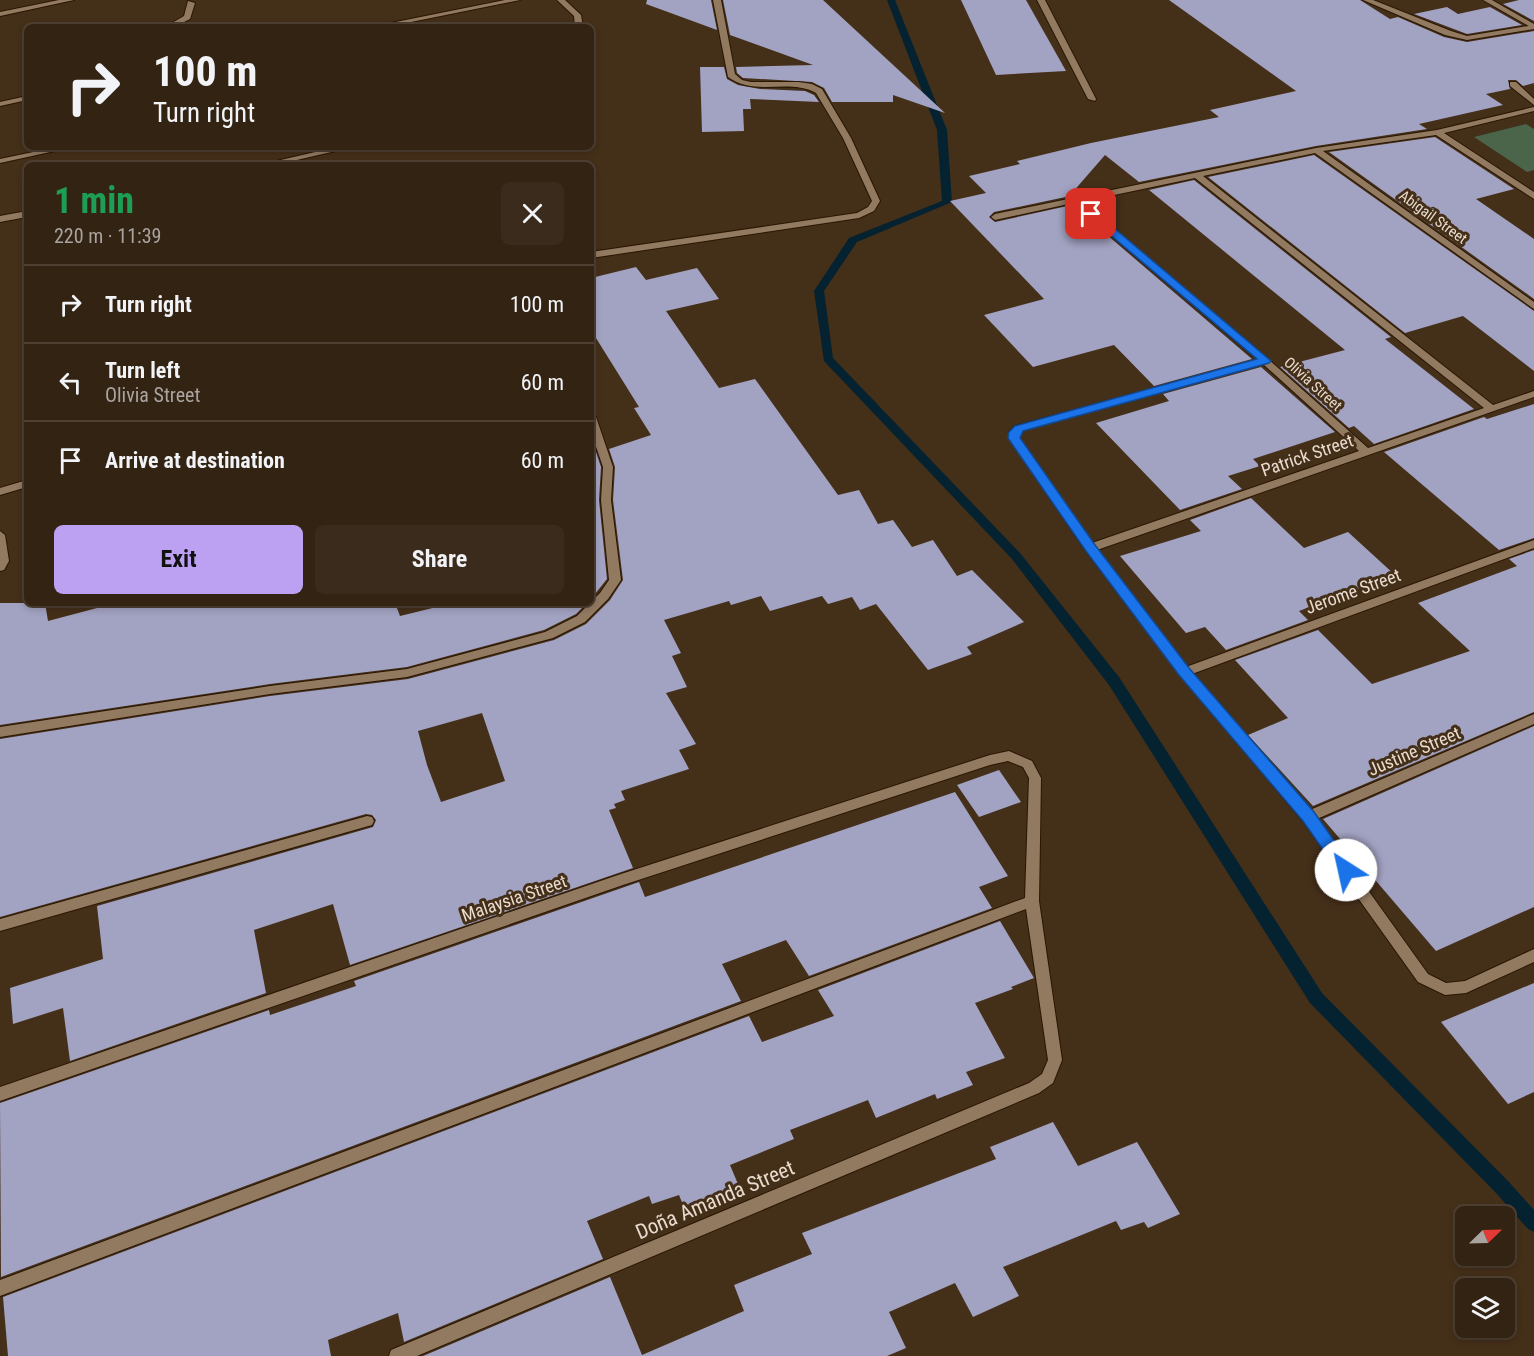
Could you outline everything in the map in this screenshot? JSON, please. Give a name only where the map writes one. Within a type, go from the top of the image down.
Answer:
[{"type":"street","points":[[0,14],[70,0]]},
{"type":"street","points":[[391,24],[516,0]]},
{"type":"street","points":[[561,0],[577,15],[578,24]]},
{"type":"street","points":[[594,255],[859,215],[871,209],[876,201],[856,154],[818,90],[805,85],[748,85],[737,82],[731,75],[717,0]]},
{"type":"street","points":[[1041,0],[1092,99]]},
{"type":"street","points":[[1367,0],[1448,33],[1467,38],[1534,27]]},
{"type":"street","points":[[1487,0],[1534,27]]},
{"type":"street","points":[[174,24],[187,17],[191,3]]},
{"type":"street","points":[[1513,84],[1534,103]]},
{"type":"street","points":[[0,104],[24,99]]},
{"type":"street","points":[[994,217],[1316,150],[1437,132],[1534,109]]},
{"type":"street","points":[[1437,132],[1534,196]]},
{"type":"street","points":[[0,161],[54,150]]},
{"type":"street","points":[[277,162],[335,150]]},
{"type":"street","name":"Abigail Street","points":[[1316,150],[1534,306]]},
{"type":"street","points":[[1195,174],[1491,408]]},
{"type":"street","name":"Olivia Street","points":[[1074,200],[1265,361],[1366,452]]},
{"type":"street","points":[[0,219],[24,214]]},
{"type":"street","points":[[1265,361],[1019,428],[1014,432],[1014,438],[1090,548],[1184,672],[1308,817],[1423,978],[1445,989],[1466,987],[1534,955]]},
{"type":"street","name":"Patrick Street","points":[[1090,548],[1534,394]]},
{"type":"street","points":[[594,426],[608,467],[606,500],[615,580],[594,606]]},
{"type":"street","points":[[0,492],[5,488],[24,484]]},
{"type":"street","points":[[0,535],[3,561],[0,567]]},
{"type":"street","name":"Jerome Street","points":[[1184,672],[1534,544]]},
{"type":"street","points":[[0,732],[270,690],[407,673],[549,635],[580,619],[594,606]]},
{"type":"street","name":"Justine Street","points":[[1308,817],[1534,719]]},
{"type":"street","name":"Malaysia Street","points":[[0,1094],[621,880],[990,760],[1009,756],[1028,764],[1035,778],[1032,901]]},
{"type":"street","points":[[0,925],[367,821]]},
{"type":"street","points":[[0,1288],[1032,901]]},
{"type":"street","name":"Doña Amanda Street","points":[[397,1356],[1034,1088],[1048,1078],[1055,1060],[1032,901]]},
{"type":"green space","points":[[1526,124],[1534,129],[1534,170],[1527,172],[1474,137]]},
{"type":"building","points":[[647,0],[711,0],[717,30],[646,4]]},
{"type":"building","points":[[723,0],[823,0],[945,113],[893,95],[893,102],[832,102],[824,88],[812,82],[743,78],[737,73],[736,67],[813,65],[730,35]]},
{"type":"building","points":[[961,0],[1026,0],[1066,71],[996,75]]},
{"type":"building","points":[[1169,0],[1360,0],[1390,19],[1398,17],[1444,37],[1467,42],[1534,31],[1534,83],[1523,86],[1516,80],[1508,80],[1510,89],[1486,94],[1503,105],[1419,124],[1427,129],[1316,146],[1139,182],[1105,155],[1072,193],[1075,195],[994,212],[989,217],[995,222],[1072,205],[1252,359],[1154,386],[1114,345],[1033,367],[984,315],[1044,299],[950,201],[986,193],[969,176],[1020,164],[1017,161],[1091,143],[1219,117],[1210,110],[1296,91]]},
{"type":"building","points":[[1519,0],[1534,0],[1534,21],[1503,4]]},
{"type":"building","points":[[1447,7],[1458,14],[1490,7],[1522,25],[1467,34],[1414,14]]},
{"type":"building","points":[[700,67],[724,67],[727,79],[738,85],[760,89],[805,91],[814,95],[819,102],[750,99],[751,109],[743,109],[744,131],[702,132]]},
{"type":"building","points":[[1435,137],[1514,189],[1476,199],[1534,239],[1534,299],[1329,152]]},
{"type":"building","points":[[1314,155],[1534,311],[1534,371],[1463,316],[1405,333],[1208,177]]},
{"type":"building","points":[[1194,180],[1391,337],[1385,339],[1474,409],[1374,444],[1354,426],[1349,428],[1280,367],[1345,350],[1149,190]]},
{"type":"building","points":[[636,267],[646,280],[697,268],[719,299],[666,311],[719,388],[755,379],[838,495],[859,490],[878,524],[893,520],[912,547],[933,540],[957,576],[972,570],[1024,622],[967,647],[972,654],[928,670],[876,604],[860,610],[852,597],[828,604],[822,596],[770,611],[761,596],[731,605],[729,601],[664,620],[681,653],[672,656],[687,687],[666,693],[696,744],[679,750],[689,769],[621,791],[625,800],[614,804],[616,808],[609,810],[633,868],[350,965],[333,904],[254,930],[266,993],[70,1061],[63,1008],[13,1024],[10,988],[103,959],[97,906],[373,827],[376,820],[372,815],[366,814],[0,917],[0,739],[270,696],[408,679],[554,640],[586,624],[610,600],[623,580],[613,500],[615,467],[609,449],[651,435],[634,408],[639,407],[594,335],[594,277]],"holes":[[[482,713],[505,781],[441,802],[427,765],[418,731]]]},
{"type":"building","points":[[1261,367],[1335,432],[1253,459],[1260,466],[1228,476],[1242,489],[1180,510],[1096,423],[1169,401],[1163,394]]},
{"type":"building","points":[[1534,404],[1534,538],[1499,550],[1384,452],[1484,417],[1487,419]]},
{"type":"building","points":[[594,452],[596,452],[601,467],[599,500],[607,579],[594,595]]},
{"type":"building","points":[[1251,498],[1304,548],[1348,532],[1395,575],[1299,611],[1308,620],[1226,650],[1205,627],[1186,633],[1120,556],[1201,531],[1190,520]]},
{"type":"building","points":[[1534,550],[1534,712],[1313,806],[1248,735],[1288,718],[1235,660],[1318,630],[1372,684],[1470,651],[1418,603],[1517,566],[1509,559]]},
{"type":"building","points":[[0,603],[46,606],[48,621],[105,606],[396,606],[400,616],[441,606],[584,606],[576,614],[544,630],[407,667],[270,684],[0,725]]},
{"type":"building","points":[[1534,726],[1534,907],[1436,951],[1323,819]]},
{"type":"building","points":[[999,770],[1021,802],[979,817],[957,785]]},
{"type":"building","points":[[955,792],[1008,876],[979,887],[992,908],[809,976],[786,940],[722,964],[741,1001],[1,1277],[0,1103],[269,1010],[270,1015],[356,986],[354,981],[639,882],[645,897]]},
{"type":"building","points":[[1000,921],[1034,978],[1011,987],[1013,989],[975,1003],[1005,1058],[966,1072],[973,1085],[937,1099],[935,1094],[876,1118],[868,1100],[790,1130],[794,1139],[730,1165],[743,1196],[688,1217],[679,1195],[652,1204],[649,1196],[587,1221],[603,1259],[404,1342],[398,1313],[328,1340],[331,1356],[8,1356],[3,1297],[749,1016],[762,1042],[834,1016],[818,990]]},
{"type":"building","points":[[1534,983],[1534,1092],[1508,1104],[1441,1022]]},
{"type":"building","points":[[1053,1122],[1078,1166],[1137,1142],[1180,1214],[1148,1228],[1144,1222],[1121,1230],[1116,1221],[1003,1267],[1019,1296],[973,1317],[955,1283],[889,1312],[906,1348],[887,1356],[423,1356],[610,1277],[642,1355],[744,1311],[734,1285],[812,1254],[802,1233],[996,1159],[990,1147]]},
{"type":"waterway","points":[[891,0],[942,130],[947,202],[853,240],[819,291],[828,359],[1016,556],[1114,681],[1316,998],[1502,1187],[1534,1223]]},
{"type":"route","points":[[1091,214],[1265,361],[1019,428],[1014,432],[1014,438],[1090,548],[1184,672],[1308,817],[1346,870]]}]
